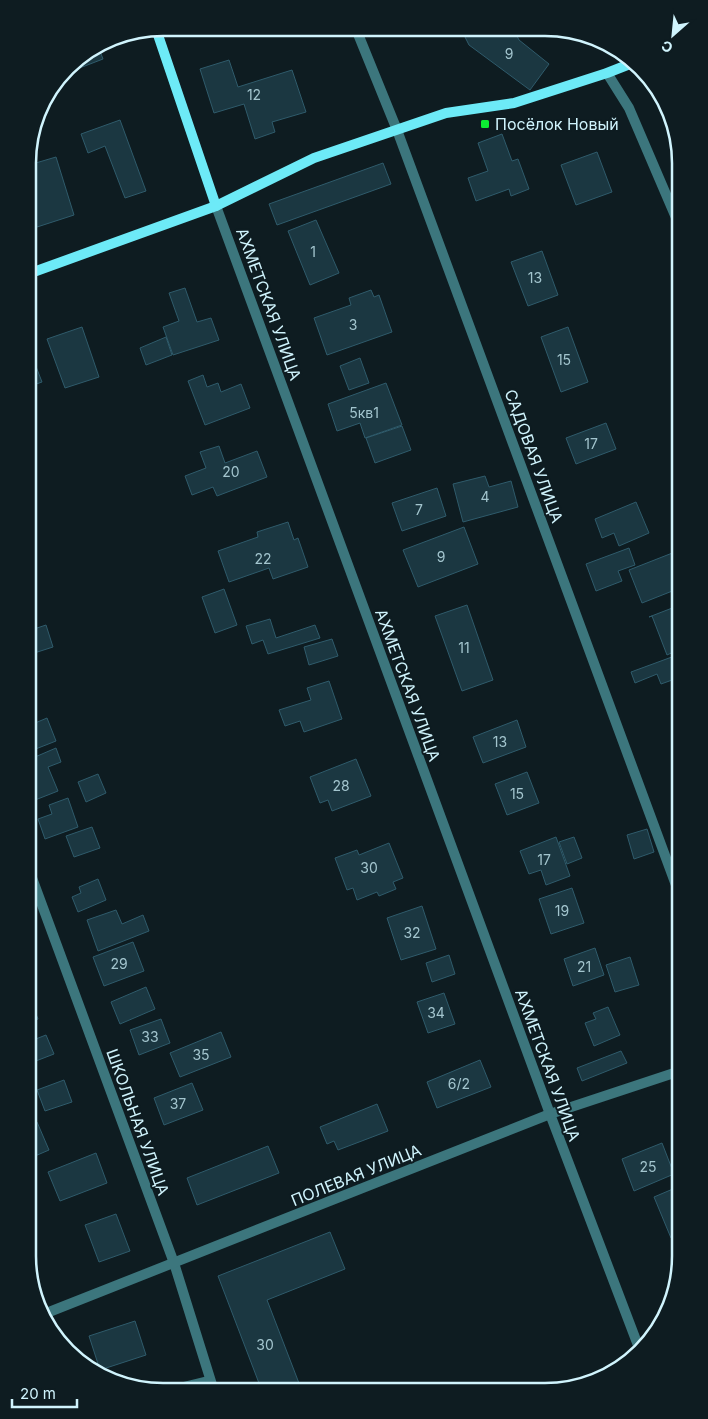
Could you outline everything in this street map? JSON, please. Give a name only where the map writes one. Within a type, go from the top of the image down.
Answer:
[{"type":"street","name":"АХМЕТСКАЯ УЛИЦА","points":[[158,36],[216,206],[550,1114],[637,1343]]},
{"type":"street","name":"САДОВАЯ УЛИЦА","points":[[359,36],[397,130],[671,873]]},
{"type":"street","points":[[37,271],[216,206],[314,158],[446,113],[514,103],[625,66]]},
{"type":"street","points":[[607,73],[629,108],[672,208]]},
{"type":"street","name":"ШКОЛЬНАЯ УЛИЦА","points":[[36,890],[174,1263],[211,1383]]},
{"type":"street","name":"ПОЛЕВАЯ УЛИЦА","points":[[49,1312],[550,1114],[671,1075]]},
{"type":"lane","points":[[198,1383],[210,1380]]},
{"type":"building","points":[[464,36],[517,36],[519,40],[549,64],[530,90],[469,45]]},
{"type":"building","points":[[101,53],[103,59],[80,68]]},
{"type":"building","points":[[229,60],[238,87],[292,70],[306,112],[272,122],[275,132],[255,139],[244,104],[214,113],[200,69]]},
{"type":"building","points":[[120,120],[146,191],[125,198],[105,146],[88,153],[81,134]]},
{"type":"building","points":[[502,134],[512,161],[518,159],[529,189],[511,196],[509,189],[476,201],[468,178],[488,171],[478,143]]},
{"type":"building","points":[[597,152],[612,192],[576,205],[561,165]]},
{"type":"building","points":[[56,157],[74,215],[37,227],[37,163]]},
{"type":"building","points":[[383,163],[391,184],[277,225],[269,204]]},
{"type":"building","points":[[316,220],[339,273],[310,285],[288,231]]},
{"type":"building","points":[[542,251],[558,295],[528,306],[511,262]]},
{"type":"building","points":[[185,288],[197,322],[211,318],[219,340],[173,355],[163,327],[179,321],[169,293]]},
{"type":"building","points":[[371,290],[374,297],[379,295],[392,332],[327,355],[314,318],[351,305],[349,298]]},
{"type":"building","points":[[82,327],[99,377],[65,388],[47,339]]},
{"type":"building","points":[[568,327],[588,382],[561,392],[541,337]]},
{"type":"building","points":[[166,337],[172,355],[146,365],[140,348]]},
{"type":"building","points":[[360,358],[369,383],[349,390],[340,366]]},
{"type":"building","points":[[37,369],[42,382],[37,384]]},
{"type":"building","points":[[203,375],[207,387],[218,383],[221,392],[241,384],[250,408],[205,425],[188,381]]},
{"type":"building","points":[[386,383],[402,425],[365,438],[360,423],[337,431],[328,404]]},
{"type":"building","points":[[606,423],[616,449],[576,464],[566,438]]},
{"type":"building","points":[[402,426],[411,450],[375,463],[366,438]]},
{"type":"building","points":[[219,446],[225,463],[257,451],[267,477],[217,496],[213,487],[192,495],[185,476],[206,468],[200,452]]},
{"type":"building","points":[[485,476],[489,487],[511,481],[518,507],[463,522],[453,484]]},
{"type":"building","points":[[437,488],[446,516],[402,531],[392,503]]},
{"type":"building","points":[[636,502],[649,533],[619,546],[614,533],[602,538],[595,519]]},
{"type":"building","points":[[288,522],[294,540],[298,538],[308,567],[273,579],[269,568],[229,582],[218,551],[258,537],[257,532]]},
{"type":"building","points":[[464,527],[478,564],[418,587],[403,550]]},
{"type":"building","points":[[629,548],[635,565],[618,571],[622,581],[596,591],[586,564]]},
{"type":"building","points":[[672,553],[672,591],[642,603],[629,570]]},
{"type":"building","points":[[224,589],[237,625],[215,633],[202,597]]},
{"type":"building","points":[[467,605],[493,680],[462,691],[435,616]]},
{"type":"building","points":[[672,608],[672,653],[667,655],[652,616],[649,617]]},
{"type":"building","points":[[270,619],[276,638],[315,625],[320,638],[268,654],[263,640],[252,644],[246,626]]},
{"type":"building","points":[[46,625],[53,647],[37,652],[37,628]]},
{"type":"building","points":[[332,639],[338,656],[309,665],[304,647]]},
{"type":"building","points":[[672,657],[672,680],[661,684],[657,674],[635,683],[631,672]]},
{"type":"building","points":[[329,681],[342,719],[304,732],[300,721],[285,726],[279,710],[311,700],[307,688]]},
{"type":"building","points":[[47,718],[56,741],[36,749],[36,722]]},
{"type":"building","points":[[517,720],[526,747],[483,763],[473,737]]},
{"type":"building","points":[[56,748],[61,762],[48,767],[58,791],[36,799],[36,756]]},
{"type":"building","points":[[356,759],[371,796],[332,811],[328,800],[320,803],[310,777]]},
{"type":"building","points":[[527,772],[539,803],[507,815],[495,784]]},
{"type":"building","points":[[98,774],[106,793],[86,802],[78,782]]},
{"type":"building","points":[[68,798],[78,827],[45,839],[38,819],[52,814],[49,805]]},
{"type":"building","points":[[92,827],[100,848],[74,857],[66,836]]},
{"type":"building","points":[[647,829],[654,852],[634,859],[627,835]]},
{"type":"building","points":[[556,837],[570,876],[546,885],[541,870],[529,874],[520,851]]},
{"type":"building","points":[[574,837],[582,858],[567,864],[559,842]]},
{"type":"building","points":[[389,843],[403,878],[393,882],[396,889],[379,896],[377,892],[357,900],[353,888],[347,890],[335,858],[357,850],[359,855]]},
{"type":"building","points":[[98,879],[106,900],[78,912],[72,897],[81,893],[79,887]]},
{"type":"building","points":[[572,888],[584,923],[551,934],[539,899]]},
{"type":"building","points":[[422,906],[436,949],[401,960],[387,918]]},
{"type":"building","points":[[116,910],[122,924],[143,915],[149,931],[98,951],[87,920]]},
{"type":"building","points":[[133,942],[144,971],[104,986],[93,957]]},
{"type":"building","points":[[595,948],[604,975],[573,986],[564,959]]},
{"type":"building","points":[[449,955],[455,974],[432,982],[426,963]]},
{"type":"building","points":[[630,957],[639,985],[615,992],[606,965]]},
{"type":"building","points":[[146,987],[155,1009],[120,1024],[111,1002]]},
{"type":"building","points":[[444,993],[455,1024],[428,1033],[417,1002]]},
{"type":"building","points":[[608,1007],[620,1035],[594,1046],[585,1023],[596,1019],[593,1013]]},
{"type":"building","points":[[161,1019],[170,1043],[139,1055],[130,1030]]},
{"type":"building","points":[[221,1032],[231,1057],[180,1077],[170,1053]]},
{"type":"building","points":[[46,1035],[54,1054],[36,1061],[36,1039]]},
{"type":"building","points":[[621,1051],[627,1063],[582,1081],[577,1068]]},
{"type":"building","points":[[480,1060],[491,1087],[437,1108],[427,1082]]},
{"type":"building","points":[[64,1080],[72,1102],[45,1111],[37,1090]]},
{"type":"building","points":[[192,1083],[203,1110],[164,1125],[154,1098]]},
{"type":"building","points":[[377,1104],[388,1131],[338,1150],[334,1141],[327,1144],[320,1127]]},
{"type":"building","points":[[36,1122],[49,1150],[36,1156]]},
{"type":"building","points":[[662,1143],[671,1166],[671,1175],[634,1191],[622,1159]]},
{"type":"building","points":[[268,1146],[279,1173],[197,1205],[187,1178]]},
{"type":"building","points":[[96,1153],[107,1183],[60,1201],[48,1172]]},
{"type":"building","points":[[671,1190],[671,1238],[654,1197]]},
{"type":"building","points":[[116,1214],[130,1251],[99,1262],[85,1225]]},
{"type":"building","points":[[330,1232],[345,1269],[267,1300],[299,1383],[259,1383],[218,1276]]},
{"type":"building","points":[[135,1321],[146,1355],[105,1368],[98,1364],[89,1336]]},
{"type":"place","name":"Посёлок Новый","points":[[485,124]]}]
